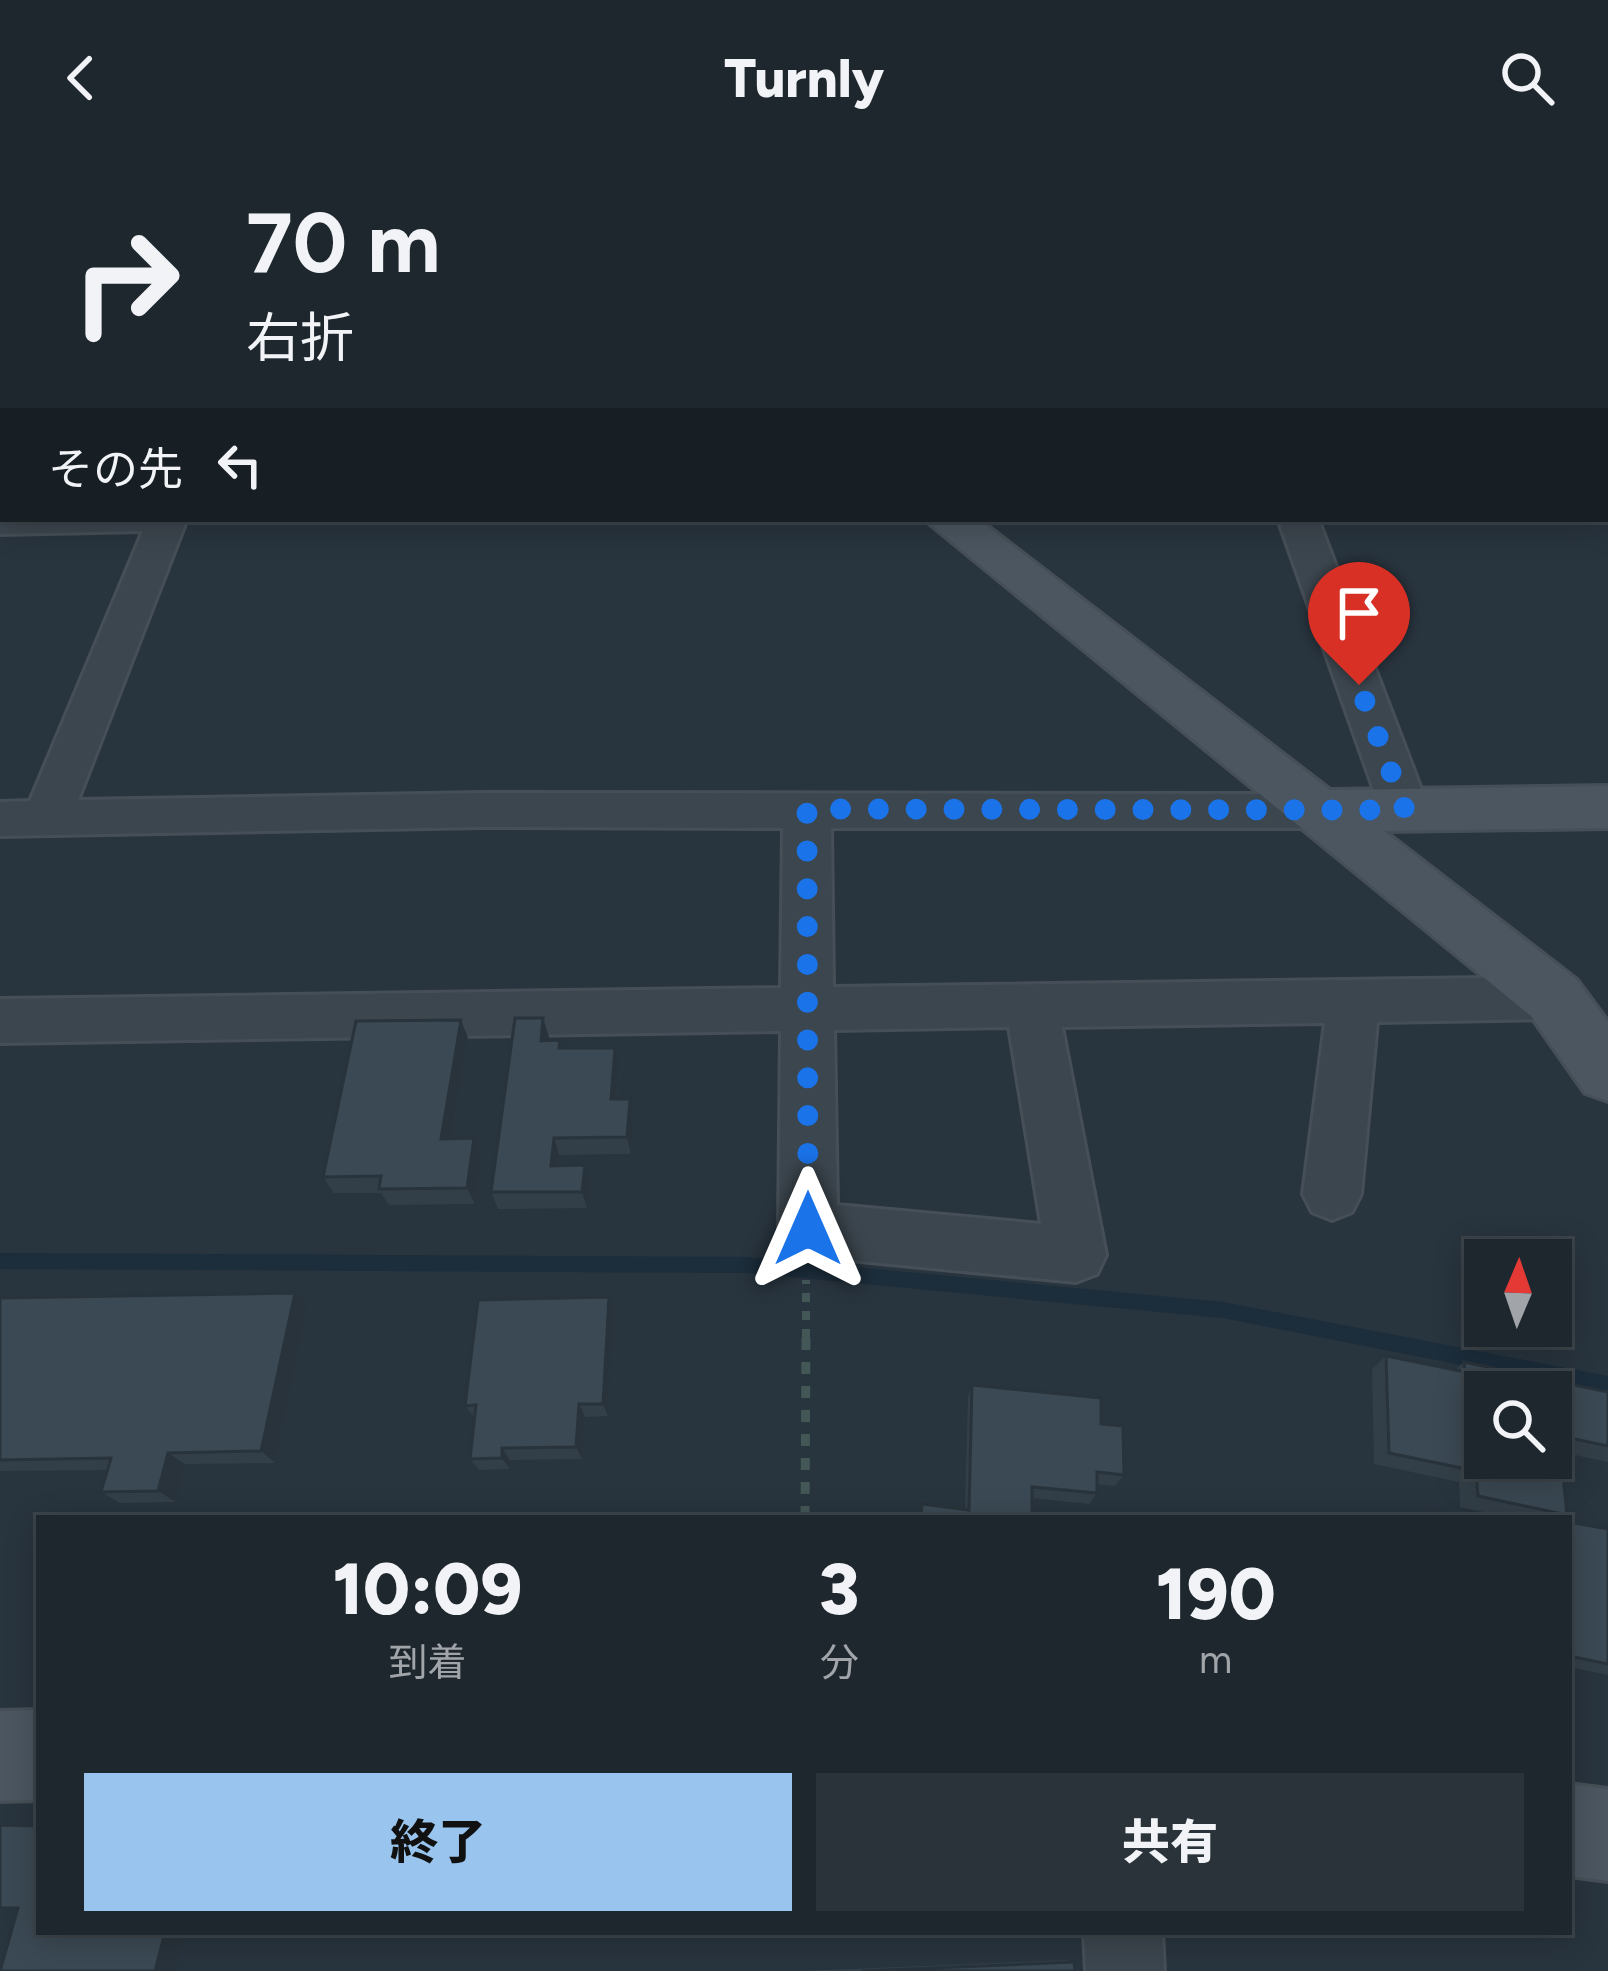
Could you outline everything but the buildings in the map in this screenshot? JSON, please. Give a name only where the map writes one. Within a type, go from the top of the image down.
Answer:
[{"type":"street","points":[[47,818],[166,522]]},
{"type":"street","points":[[952,522],[1554,998],[1608,1073]]},
{"type":"street","points":[[1299,522],[1405,810]]},
{"type":"street","points":[[0,818],[807,809],[1608,808]]},
{"type":"street","points":[[807,809],[808,1229],[1076,1255],[1032,1005]]},
{"type":"street","points":[[0,1021],[1554,998]]},
{"type":"street","points":[[1332,1194],[1352,1047],[1351,1000]]},
{"type":"street","points":[[0,1756],[36,1756]]},
{"type":"street","points":[[1572,1830],[1608,1835]]},
{"type":"street","points":[[1124,1935],[1125,1971]]},
{"type":"path","points":[[805,1515],[806,1302]]},
{"type":"waterway","points":[[0,1261],[748,1265],[1223,1310],[1608,1385]]},
{"type":"route","points":[[808,1229],[807,809],[1405,810],[1359,685]]}]
